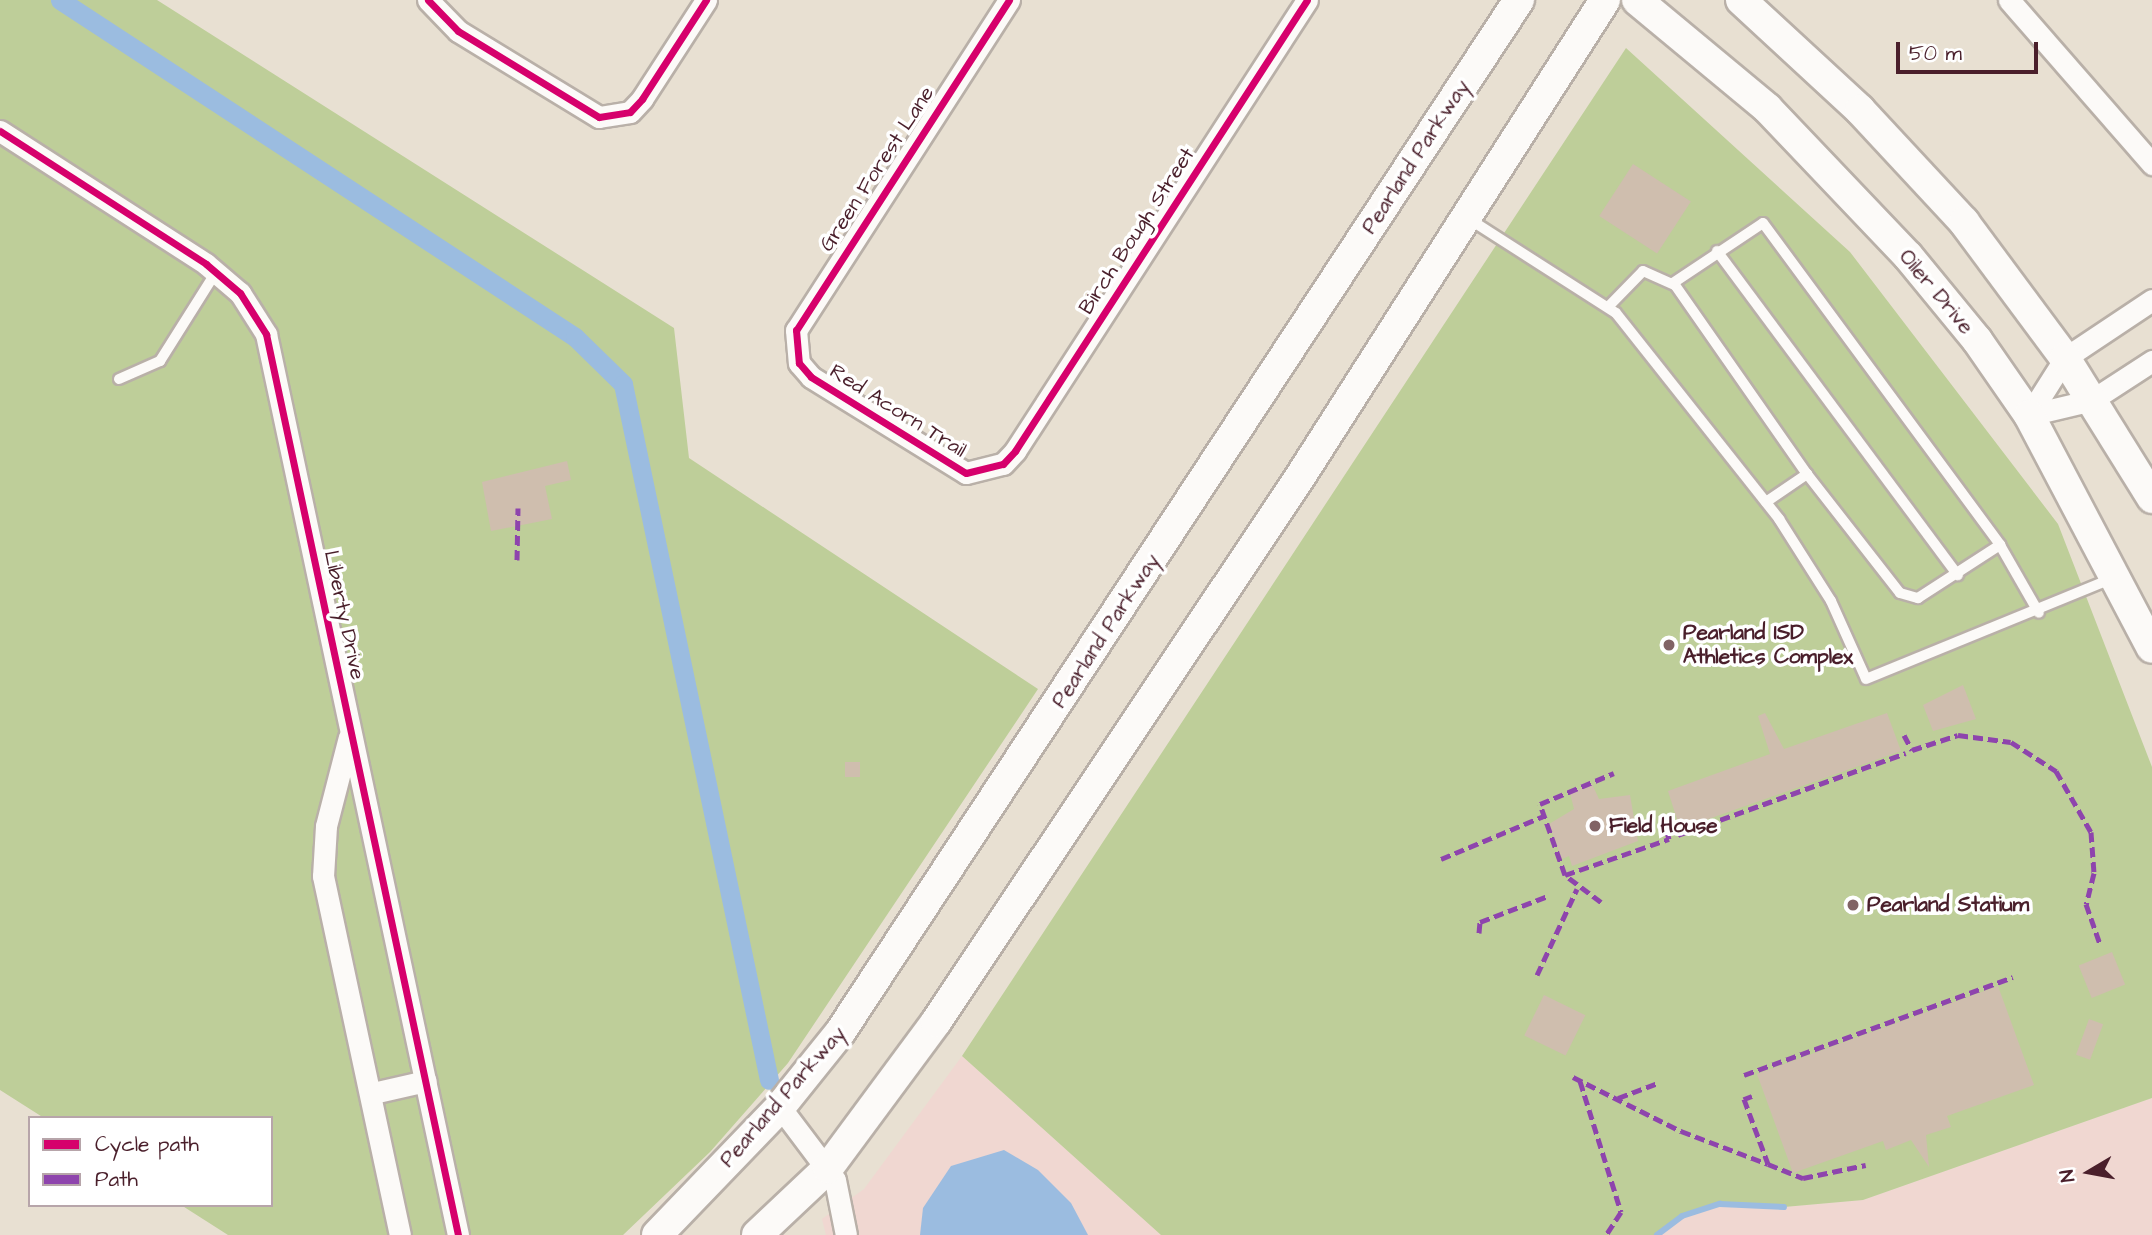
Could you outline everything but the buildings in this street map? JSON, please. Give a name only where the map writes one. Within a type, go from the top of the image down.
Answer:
[{"type":"main road","name":"Pearland Parkway","points":[[657,1235],[780,1107],[923,912],[1519,0]]},
{"type":"main road","points":[[757,1235],[828,1168],[952,999],[1467,218],[1605,0]]},
{"type":"main road","name":"Oiler Drive","points":[[1637,0],[1767,108],[1908,256],[2029,415],[2118,575],[2152,648]]},
{"type":"main road","points":[[1741,0],[1860,110],[1964,222],[2065,358],[2152,498]]},
{"type":"street","points":[[428,0],[458,31],[581,111],[614,117],[642,99],[706,0]]},
{"type":"street","name":"Green Forest Lane","points":[[799,363],[796,330],[804,314],[1009,0]]},
{"type":"street","name":"Birch Bough Street","points":[[986,471],[1015,451],[1307,0]]},
{"type":"street","points":[[2009,0],[2152,164]]},
{"type":"street","name":"Liberty Drive","points":[[0,131],[216,272],[266,334],[458,1235]]},
{"type":"street","points":[[2029,415],[2065,358],[2152,300]]},
{"type":"street","points":[[2029,415],[2092,400],[2152,361]]},
{"type":"street","name":"Red Acorn Trail","points":[[799,363],[948,467],[986,471]]},
{"type":"street","points":[[351,733],[326,826],[323,876],[373,1093],[400,1235]]},
{"type":"street","points":[[373,1093],[426,1080]]},
{"type":"street","points":[[780,1107],[828,1168],[846,1235]]},
{"type":"lane","points":[[1467,218],[1608,307],[1766,502],[1831,601],[1866,679],[2039,613],[2118,575]]},
{"type":"lane","points":[[1673,283],[1748,228],[1763,223],[1771,229],[2000,545],[2039,613]]},
{"type":"lane","points":[[1717,251],[1958,575]]},
{"type":"lane","points":[[1608,307],[1643,271],[1673,283],[1807,474],[1900,593],[1918,598],[1958,575],[2000,545]]},
{"type":"lane","points":[[119,379],[160,361],[216,272]]},
{"type":"lane","points":[[1766,502],[1807,474]]},
{"type":"shaded area","points":[[962,1056],[1161,1235],[826,1235],[822,1219],[864,1189]]},
{"type":"shaded area","points":[[2152,1098],[2152,1235],[1657,1235],[1682,1216],[1720,1204],[1784,1207],[1863,1200]]},
{"type":"green space","points":[[0,0],[157,0],[674,328],[689,458],[1038,689],[788,1063],[710,1152],[623,1235],[228,1235],[184,1207],[273,1207],[273,1116],[41,1116],[0,1090]]},
{"type":"green space","name":"Pearland ISD Athletics Complex","points":[[1626,48],[1850,252],[2058,524],[2152,767],[2152,1098],[1863,1200],[1784,1207],[1720,1204],[1681,1216],[1657,1235],[1161,1235],[962,1056]]},
{"type":"water","points":[[1004,1150],[1038,1170],[1071,1203],[1088,1235],[920,1235],[923,1208],[951,1166]]},
{"type":"waterway","points":[[60,0],[575,337],[623,384],[769,1080]]},
{"type":"waterway","points":[[1657,1235],[1682,1216],[1720,1204],[1784,1207]]},
{"type":"marked path","points":[[517,560],[518,508]]},
{"type":"marked path","points":[[1904,735],[1912,750],[1958,735],[2011,742],[2056,771],[2091,832],[2094,873],[2086,904],[2100,944]]},
{"type":"marked path","points":[[1678,835],[1906,753]]},
{"type":"marked path","points":[[1601,902],[1565,875],[1540,804],[1614,773]]},
{"type":"marked path","points":[[1441,859],[1544,816]]},
{"type":"marked path","points":[[1565,875],[1669,839],[1664,822]]},
{"type":"marked path","points":[[1537,975],[1577,889]]},
{"type":"marked path","points":[[1479,933],[1480,922],[1548,896]]},
{"type":"marked path","points":[[1744,1075],[2013,977]]},
{"type":"marked path","points":[[1573,1077],[1681,1131],[1768,1164]]},
{"type":"marked path","points":[[1580,1081],[1621,1212],[1606,1235]]},
{"type":"marked path","points":[[1618,1098],[1658,1083]]},
{"type":"marked path","points":[[1752,1096],[1744,1099],[1768,1164],[1803,1178],[1866,1165]]},
{"type":"cycle path","points":[[428,0],[458,31],[599,117],[630,112],[642,99],[706,0]]},
{"type":"cycle path","points":[[1009,0],[796,330],[799,363],[811,377],[966,473],[1003,464],[1015,451],[1307,0]]},
{"type":"cycle path","points":[[0,131],[206,264],[240,293],[266,334],[458,1235]]},
{"type":"place","name":"Pearland ISD Athletics Complex","points":[[1669,645]]},
{"type":"place","name":"Field House","points":[[1595,826]]},
{"type":"place","name":"Pearland Statium","points":[[1853,905]]}]
